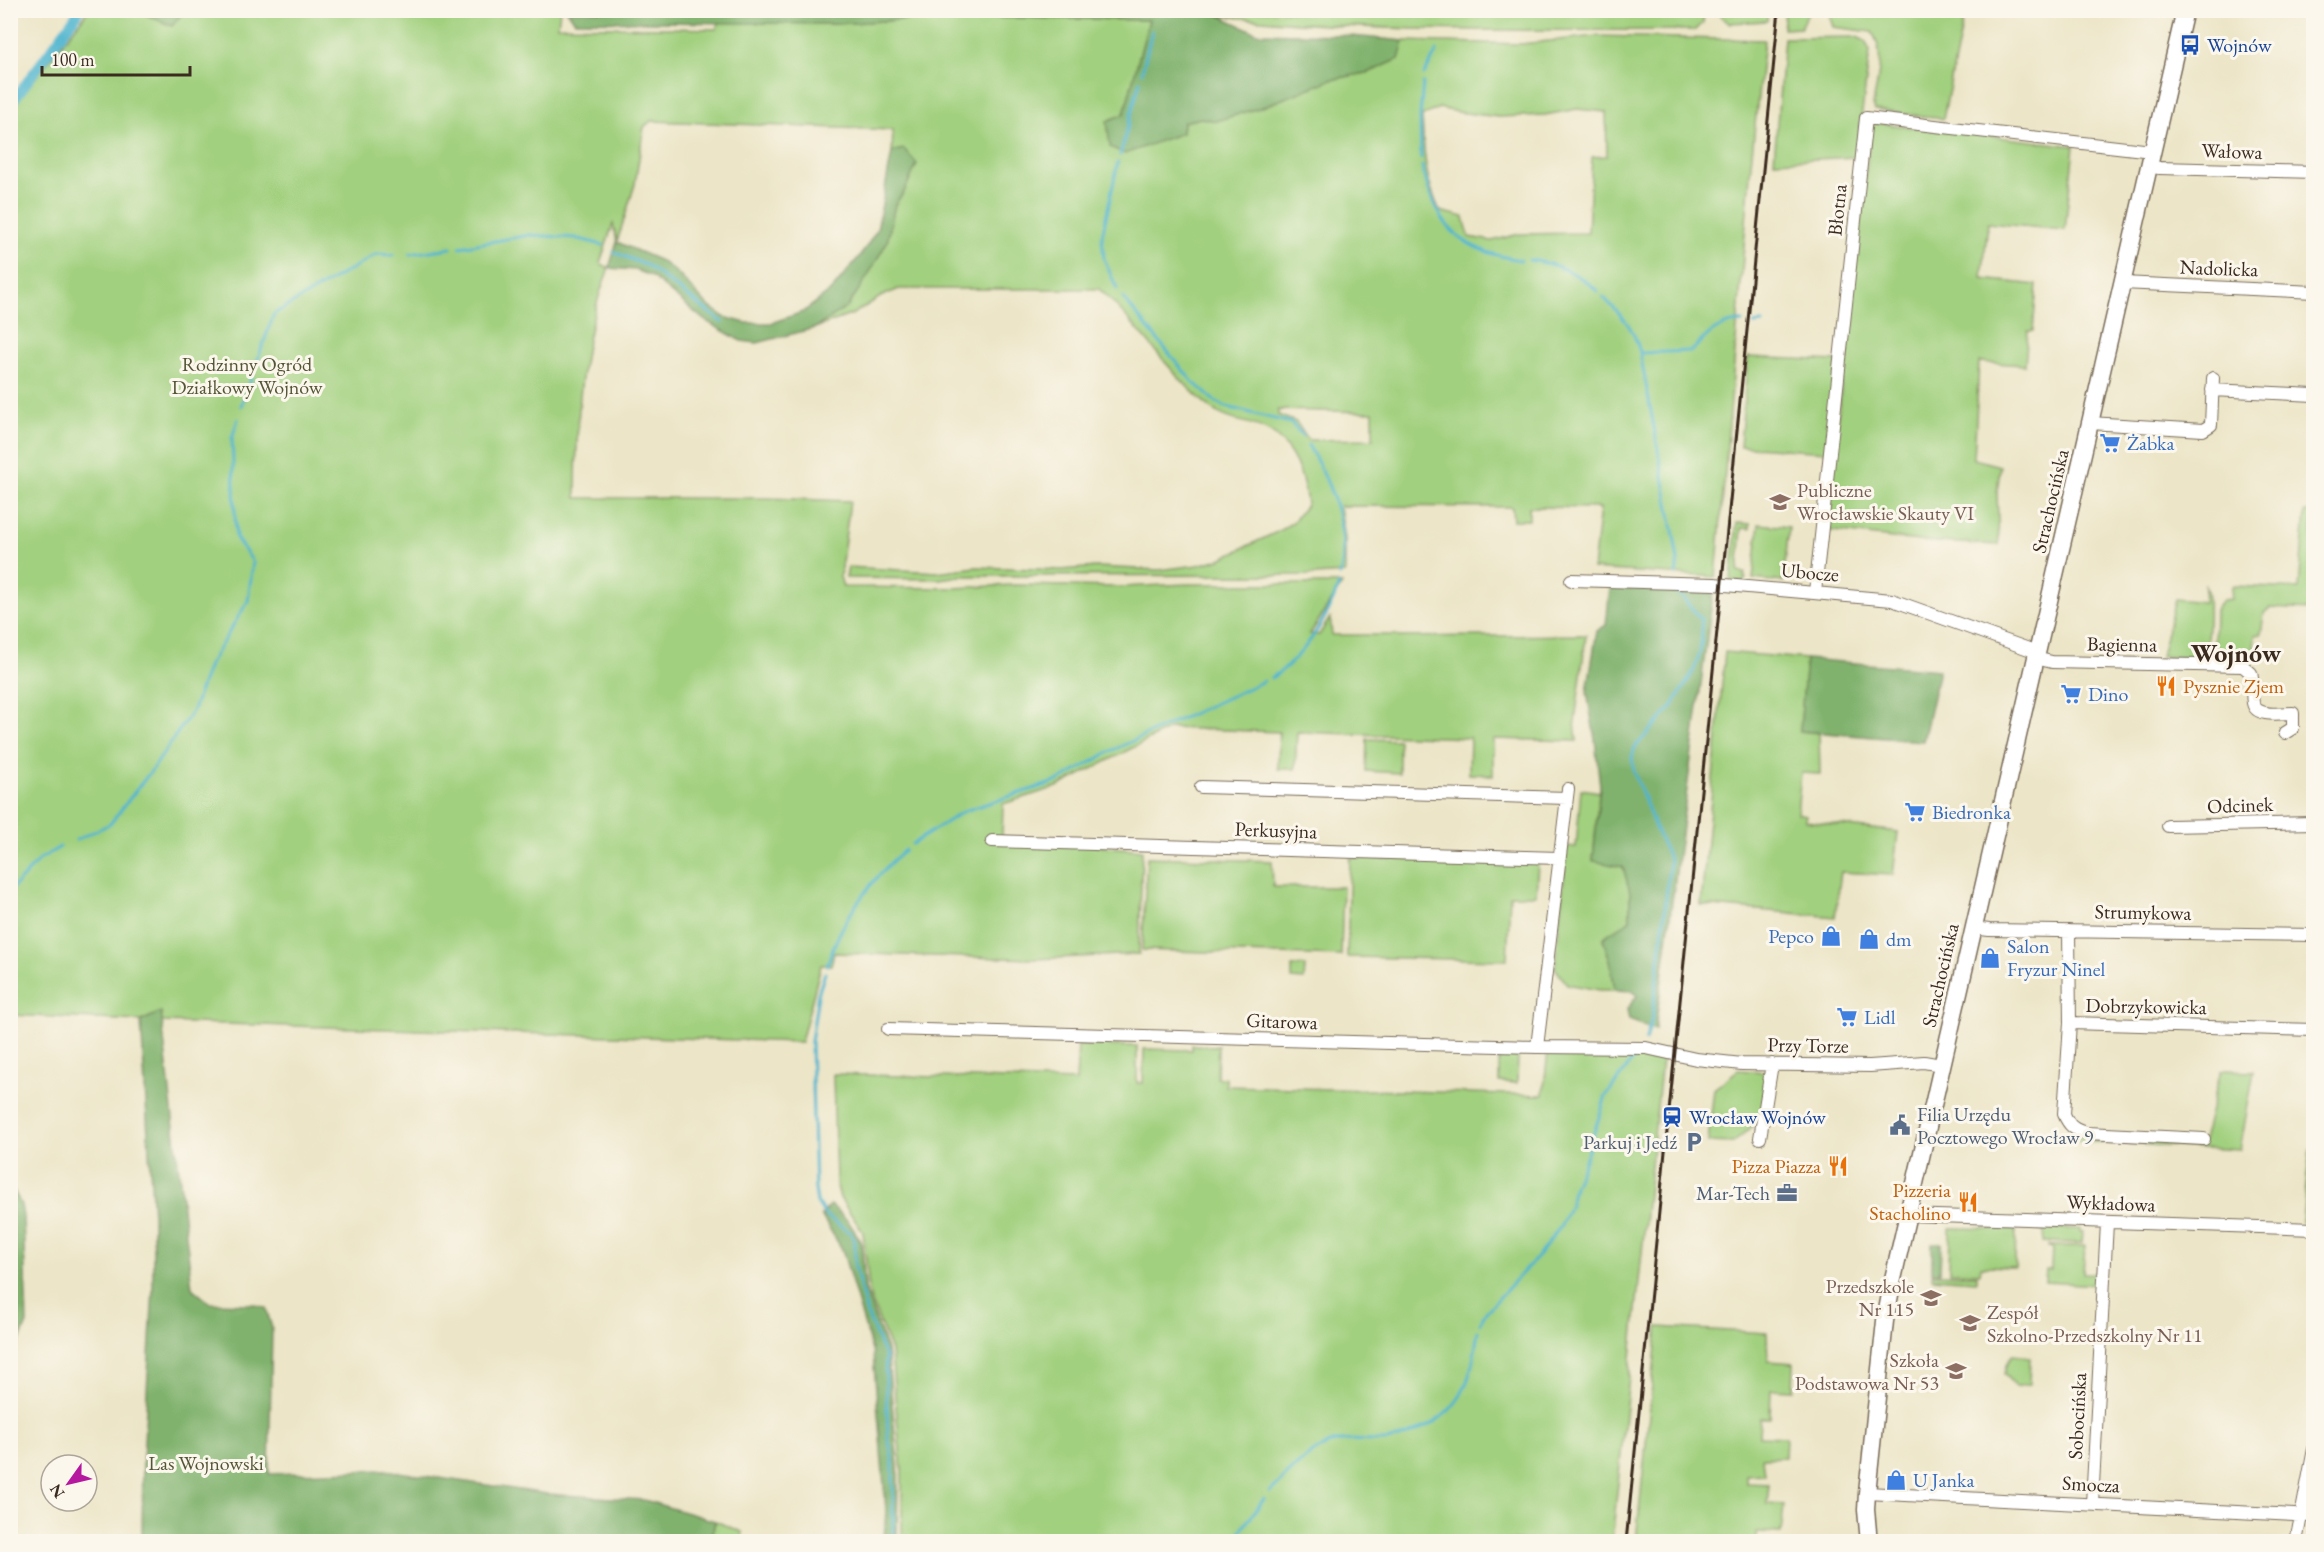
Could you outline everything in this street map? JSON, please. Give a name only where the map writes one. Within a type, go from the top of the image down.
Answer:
[{"type":"main road","name":"Strachocińska","points":[[1869,1542],[1867,1493],[1886,1321],[1906,1215],[2185,10]]},
{"type":"street","name":"Błotna","points":[[1815,592],[1866,118],[2151,159]]},
{"type":"street","name":"Wałowa","points":[[2151,159],[2313,172]]},
{"type":"street","name":"Nadolicka","points":[[2122,283],[2313,292]]},
{"type":"street","points":[[2090,423],[2203,430],[2211,424],[2213,384],[2313,395]]},
{"type":"street","name":"Ubocze","points":[[1570,580],[1702,583],[1892,600],[2036,655]]},
{"type":"street","name":"Bagienna","points":[[2036,655],[2052,662],[2209,666],[2235,664],[2247,669],[2253,678],[2253,704],[2256,710],[2262,713],[2293,713],[2293,728],[2286,733]]},
{"type":"street","name":"Perkusyjna","points":[[1201,787],[1567,793],[1537,1047]]},
{"type":"street","name":"Odcinek","points":[[2168,826],[2313,823]]},
{"type":"street","name":"Perkusyjna","points":[[992,841],[1559,858]]},
{"type":"street","name":"Strumykowa","points":[[1973,928],[2313,935]]},
{"type":"street","name":"Dobrzykowicka","points":[[2069,931],[2070,1023],[2313,1030]]},
{"type":"street","points":[[2070,1023],[2064,1114],[2068,1124],[2076,1130],[2087,1133],[2204,1139]]},
{"type":"street","name":"Gitarowa","points":[[888,1029],[1537,1047],[1646,1047],[1675,1053]]},
{"type":"street","name":"Przy Torze","points":[[1675,1053],[1709,1060],[1772,1064],[1870,1066],[1924,1062],[1941,1065]]},
{"type":"street","points":[[1760,1138],[1772,1064]]},
{"type":"street","name":"Wykładowa","points":[[1906,1215],[2313,1229]]},
{"type":"street","name":"Sobocińska","points":[[2092,1504],[2106,1222]]},
{"type":"street","points":[[2296,1542],[2307,1515],[2313,1449]]},
{"type":"street","name":"Smocza","points":[[1867,1493],[2307,1515]]},
{"type":"green space","name":"Rodzinny Ogród Działkowy Wojnów","points":[[184,10],[560,10],[558,26],[716,29],[720,22],[834,24],[948,17],[1149,20],[1124,115],[1162,140],[1182,133],[1183,122],[1201,118],[1216,121],[1262,107],[1330,80],[1370,72],[1399,59],[1404,41],[1521,44],[1596,36],[1764,40],[1751,163],[1716,577],[1593,569],[1600,508],[1529,507],[1529,520],[1513,520],[1512,507],[1340,506],[1345,539],[1345,573],[961,576],[939,579],[846,578],[848,567],[937,572],[976,567],[1062,570],[1097,567],[1159,570],[1198,565],[1220,559],[1293,522],[1307,504],[1306,495],[1296,463],[1282,442],[1265,429],[1220,414],[1196,396],[1128,318],[1099,289],[899,289],[882,296],[853,314],[815,328],[848,306],[887,242],[895,204],[904,192],[904,149],[892,152],[893,130],[651,121],[644,127],[635,184],[617,242],[613,224],[600,263],[609,268],[599,295],[586,352],[579,410],[576,498],[767,498],[850,501],[840,577],[843,587],[1342,584],[1310,634],[1319,635],[1330,618],[1332,635],[1397,635],[1398,637],[1586,635],[1575,722],[1577,741],[1493,739],[1493,775],[1469,774],[1470,738],[1297,732],[1295,769],[1278,769],[1279,732],[1171,728],[1057,787],[1003,804],[1002,837],[1142,850],[1139,954],[1035,959],[834,953],[831,965],[821,965],[801,1042],[162,1022],[161,1012],[141,1021],[11,1015],[11,109],[88,11],[138,11],[172,26]],"holes":[[[1439,108],[1499,117],[1545,115],[1577,109],[1606,112],[1607,156],[1592,157],[1588,233],[1519,234],[1492,241],[1469,237],[1464,217],[1440,211],[1428,176],[1422,116]],[[1278,410],[1373,412],[1373,439],[1308,440],[1296,422],[1278,415]]]},
{"type":"green space","points":[[1830,10],[1965,11],[1943,119],[1875,110],[1873,105],[1880,58],[1876,40],[1872,32],[1833,27]]},
{"type":"green space","points":[[138,11],[184,11],[172,26]]},
{"type":"green space","points":[[567,11],[1185,11],[1218,15],[1257,33],[1341,35],[1404,41],[1399,59],[1370,72],[1330,80],[1262,107],[1216,121],[1201,118],[1183,122],[1182,133],[1125,154],[1110,147],[1107,121],[1124,114],[1149,20],[948,17],[834,24],[575,21]]},
{"type":"green space","points":[[1185,11],[1704,11],[1703,23],[1696,30],[1440,30],[1312,24]]},
{"type":"green space","points":[[1718,11],[1768,11],[1767,21],[1729,23],[1720,16]]},
{"type":"green space","points":[[1785,11],[1809,11],[1801,28],[1783,29]]},
{"type":"green space","points":[[1857,37],[1865,41],[1870,51],[1856,157],[1774,161],[1784,38]]},
{"type":"green space","points":[[1877,123],[2074,146],[2065,230],[1988,223],[1982,279],[2037,285],[2033,331],[2028,331],[2025,365],[1979,362],[1974,459],[2000,466],[1997,494],[1999,545],[1919,541],[1825,530],[1871,127]]},
{"type":"green space","points":[[904,149],[917,164],[904,192],[895,204],[887,242],[848,306],[815,328],[757,343],[741,341],[704,320],[651,276],[636,270],[609,268],[617,242],[661,261],[677,273],[706,304],[724,317],[746,323],[771,323],[803,312],[832,290],[863,252],[877,230],[892,152]]},
{"type":"green space","points":[[1748,357],[1837,361],[1827,452],[1740,446]]},
{"type":"green space","points":[[2312,481],[2313,610],[2270,608],[2264,613],[2261,634],[2255,635],[2254,648],[2250,657],[2236,660],[2235,656],[2225,655],[2214,647],[2215,610],[2223,600],[2231,599],[2232,586],[2299,589],[2305,512],[2310,512]]},
{"type":"green space","points":[[1737,523],[1750,524],[1750,529],[1742,528],[1738,572],[1745,573],[1746,578],[1743,582],[1731,580]]},
{"type":"green space","points":[[1759,524],[1789,527],[1783,582],[1753,579]]},
{"type":"green space","points":[[2205,585],[2208,598],[2208,618],[2206,646],[2203,654],[2198,659],[2161,656],[2175,599],[2204,602]]},
{"type":"green space","points":[[1610,588],[1713,593],[1655,1030],[1629,1020],[1627,1009],[1637,996],[1633,991],[1615,990],[1610,960],[1603,939],[1630,920],[1630,892],[1623,867],[1593,861],[1600,786],[1587,692],[1597,631],[1606,625]]},
{"type":"green space","points":[[1725,652],[1806,659],[1800,731],[1819,733],[1820,774],[1801,773],[1797,813],[1806,815],[1806,821],[1898,832],[1893,875],[1841,872],[1835,917],[1701,905]]},
{"type":"green space","points":[[1806,659],[1939,670],[1923,741],[1800,731]]},
{"type":"green space","points":[[1367,739],[1399,740],[1399,773],[1366,771]]},
{"type":"green space","points":[[1581,789],[1599,792],[1593,860],[1623,866],[1630,891],[1630,920],[1603,939],[1610,960],[1615,990],[1600,990],[1567,984],[1555,968],[1567,846],[1576,847]]},
{"type":"green space","points":[[1147,857],[1272,861],[1273,887],[1343,887],[1341,956],[1142,950]]},
{"type":"green space","points":[[1350,858],[1538,863],[1536,895],[1510,895],[1507,960],[1347,957]]},
{"type":"green space","points":[[1292,966],[1305,966],[1304,980],[1292,979]]},
{"type":"green space","name":"Las Wojnowski","points":[[161,1012],[192,1288],[210,1303],[253,1304],[266,1308],[272,1328],[269,1474],[385,1470],[547,1494],[644,1500],[715,1521],[711,1541],[142,1541],[143,1459],[153,1289],[153,1216],[141,1021]]},
{"type":"green space","points":[[1078,1045],[1137,1046],[1137,1083],[1143,1083],[1144,1049],[1192,1050],[1192,1045],[1218,1046],[1217,1078],[1226,1078],[1226,1086],[1543,1095],[1548,1052],[1630,1054],[1662,1059],[1612,1541],[902,1541],[902,1472],[891,1351],[870,1297],[863,1232],[840,1198],[836,1182],[833,1074],[1076,1081]]},
{"type":"green space","points":[[1499,1055],[1518,1055],[1517,1083],[1499,1082]]},
{"type":"green space","points":[[1738,1070],[1768,1072],[1760,1120],[1733,1143],[1708,1142],[1714,1089]]},
{"type":"green space","points":[[2221,1070],[2254,1071],[2240,1150],[2058,1140],[2058,1135],[2202,1144]]},
{"type":"green space","points":[[2310,1149],[2313,1149],[2313,1222],[2302,1222]]},
{"type":"green space","points":[[10,1183],[21,1205],[23,1216],[27,1323],[11,1362]]},
{"type":"green space","points":[[831,1205],[848,1221],[859,1238],[862,1247],[865,1289],[887,1351],[898,1467],[897,1541],[884,1541],[886,1510],[873,1354],[842,1249],[821,1215]]},
{"type":"green space","points":[[1950,1228],[2016,1229],[2015,1267],[1981,1266],[1980,1273],[1949,1272]]},
{"type":"green space","points":[[2038,1228],[2080,1229],[2080,1232],[2083,1232],[2082,1243],[2043,1242],[2044,1231]]},
{"type":"green space","points":[[1932,1243],[1941,1243],[1940,1272],[1932,1272]]},
{"type":"green space","points":[[2047,1246],[2085,1246],[2083,1273],[2100,1274],[2099,1285],[2045,1282],[2046,1270],[2051,1270],[2052,1248]]},
{"type":"green space","points":[[1932,1274],[1977,1275],[1977,1281],[1932,1278]]},
{"type":"green space","points":[[1658,1327],[1767,1333],[1768,1361],[1794,1363],[1793,1390],[1771,1389],[1770,1418],[1760,1418],[1759,1436],[1786,1437],[1785,1457],[1762,1458],[1764,1474],[1746,1475],[1746,1483],[1769,1484],[1767,1504],[1784,1505],[1781,1533],[1757,1532],[1757,1541],[1636,1541]]},
{"type":"green space","points":[[2012,1355],[2030,1357],[2029,1384],[2016,1387],[2004,1374]]},
{"type":"green space","points":[[715,1521],[742,1532],[743,1541],[711,1541]]},
{"type":"waterway","points":[[10,105],[80,10]]},
{"type":"waterway","points":[[1142,72],[1152,31]]},
{"type":"waterway","points":[[1424,75],[1437,51]]},
{"type":"waterway","points":[[1120,155],[1140,81]]},
{"type":"waterway","points":[[1421,158],[1420,117],[1423,83]]},
{"type":"waterway","points":[[1117,289],[1104,259],[1102,236],[1118,162]]},
{"type":"waterway","points":[[1422,166],[1435,205],[1443,220],[1454,232],[1481,250],[1521,260]]},
{"type":"waterway","points":[[460,247],[530,235],[575,238],[603,245]]},
{"type":"waterway","points":[[410,254],[451,248]]},
{"type":"waterway","points":[[614,252],[648,266],[722,322]]},
{"type":"waterway","points":[[241,406],[274,314],[377,254],[393,255]]},
{"type":"waterway","points":[[1529,260],[1566,270],[1598,291]]},
{"type":"waterway","points":[[1603,297],[1626,322],[1634,334],[1640,352],[1678,560],[1676,574]]},
{"type":"waterway","points":[[1123,298],[1192,381],[1211,398],[1223,406],[1291,423],[1303,436]]},
{"type":"waterway","points":[[1641,353],[1692,351],[1714,330],[1727,324],[1742,322]]},
{"type":"waterway","points":[[1754,324],[1763,323]]},
{"type":"waterway","points":[[76,840],[110,824],[155,766],[193,710],[209,665],[248,601],[253,562],[236,538],[232,438],[238,419]]},
{"type":"waterway","points":[[1308,445],[1331,491],[1341,524],[1343,558],[1340,575]]},
{"type":"waterway","points":[[1271,678],[1283,670],[1312,638],[1339,585]]},
{"type":"waterway","points":[[1646,1040],[1652,1017],[1670,860],[1634,772],[1632,757],[1635,747],[1672,707],[1694,670],[1700,652],[1701,619],[1676,590]]},
{"type":"waterway","points":[[912,844],[964,811],[1058,781],[1113,750],[1264,681]]},
{"type":"waterway","points":[[10,891],[40,859],[60,847]]},
{"type":"waterway","points":[[827,965],[840,933],[858,902],[880,874],[905,850]]},
{"type":"waterway","points":[[825,973],[818,994],[811,1042],[815,1189],[817,1202],[825,1215],[851,1233],[855,1243],[855,1266],[867,1314],[885,1356],[888,1437],[893,1461],[893,1542]]},
{"type":"waterway","points":[[1480,1323],[1486,1312],[1539,1255],[1561,1226],[1606,1096],[1637,1054]]},
{"type":"waterway","points":[[1270,1492],[1309,1456],[1330,1444],[1346,1441],[1394,1440],[1417,1431],[1446,1414],[1463,1391],[1472,1364],[1478,1331]]},
{"type":"waterway","points":[[1236,1542],[1241,1530],[1264,1499]]},
{"type":"railway","points":[[1626,1542],[1779,10]]},
{"type":"place","name":"Wojnów","points":[[2190,45]]},
{"type":"place","name":"Żabka","points":[[2110,443]]},
{"type":"place","name":"Publiczne Wrocławskie Skauty VI","points":[[1780,502]]},
{"type":"place","name":"Pysznie Zjem","points":[[2166,686]]},
{"type":"place","name":"Dino","points":[[2071,694]]},
{"type":"place","name":"Biedronka","points":[[1915,812]]},
{"type":"place","name":"Pepco","points":[[1831,936]]},
{"type":"place","name":"dm","points":[[1869,939]]},
{"type":"place","name":"Salon Fryzur Ninel","points":[[1990,958]]},
{"type":"place","name":"Lidl","points":[[1847,1017]]},
{"type":"place","name":"Wrocław Wojnów","points":[[1672,1117]]},
{"type":"place","name":"Filia Urzędu Pocztowego Wrocław 9","points":[[1900,1125]]},
{"type":"place","name":"Parkuj i Jedź","points":[[1694,1142]]},
{"type":"place","name":"Pizza Piazza","points":[[1838,1166]]},
{"type":"place","name":"Mar-Tech","points":[[1787,1193]]},
{"type":"place","name":"Pizzeria Stacholino","points":[[1968,1202]]},
{"type":"place","name":"Przedszkole Nr 115","points":[[1931,1298]]},
{"type":"place","name":"Zespół Szkolno-Przedszkolny Nr 11","points":[[1970,1323]]},
{"type":"place","name":"Szkoła Podstawowa Nr 53","points":[[1956,1371]]},
{"type":"place","name":"U Janka","points":[[1896,1480]]},
{"type":"district","name":"Wojnów","points":[[2236,653]]}]
